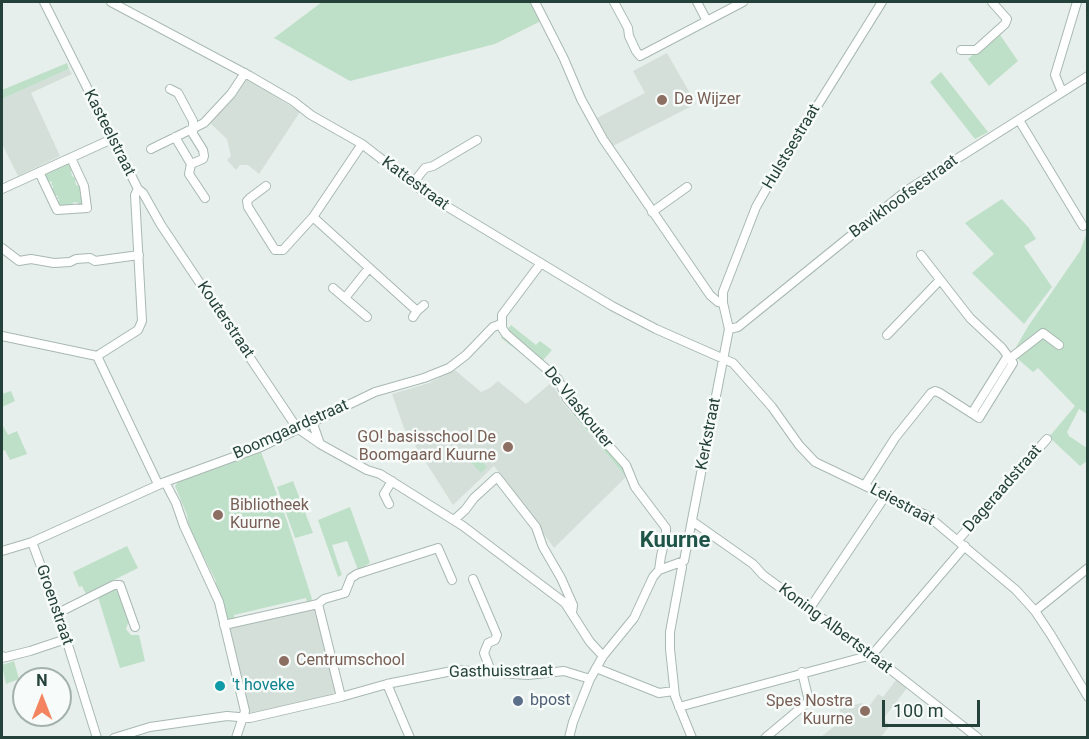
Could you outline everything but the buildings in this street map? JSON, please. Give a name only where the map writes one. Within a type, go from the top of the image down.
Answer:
[{"type":"street","name":"Kasteelstraat","points":[[44,2],[138,189],[135,195],[143,310],[141,325],[138,330],[97,356]]},
{"type":"street","name":"Kattestraat","points":[[111,2],[245,73],[362,144],[450,210],[647,325],[724,358]]},
{"type":"street","points":[[536,2],[581,99],[598,129],[710,295],[723,303]]},
{"type":"street","points":[[614,2],[640,56],[743,2]]},
{"type":"street","points":[[697,2],[707,21]]},
{"type":"street","name":"Hulstsestraat","points":[[723,303],[723,292],[756,207],[790,148],[882,2]]},
{"type":"street","points":[[962,50],[976,50],[1005,24],[1007,19],[992,2]]},
{"type":"street","points":[[1062,92],[1055,75],[1077,2]]},
{"type":"street","points":[[151,149],[204,123],[231,93],[245,73]]},
{"type":"street","name":"Bavikhoofsestraat","points":[[729,329],[738,327],[906,192],[1062,92],[1086,80]]},
{"type":"street","points":[[170,89],[178,93],[193,121],[193,134],[204,156],[203,159],[191,164]]},
{"type":"street","points":[[1019,120],[1083,226]]},
{"type":"street","points":[[175,137],[191,164],[189,174],[205,198]]},
{"type":"street","points":[[2,189],[112,139]]},
{"type":"street","points":[[413,183],[425,168],[433,166],[477,140]]},
{"type":"street","points":[[266,186],[247,201],[248,207],[275,250],[283,250],[313,217],[362,144]]},
{"type":"street","points":[[39,172],[57,210],[87,208],[84,186],[71,158]]},
{"type":"street","points":[[652,212],[687,187]]},
{"type":"street","name":"Kouterstraat","points":[[138,189],[143,193],[166,232],[297,428],[320,444],[392,481],[454,520],[554,594],[565,603],[590,642],[603,656]]},
{"type":"street","points":[[313,217],[418,311]]},
{"type":"street","points":[[2,248],[19,261],[31,259],[54,263],[70,262],[76,259],[90,258],[94,261],[139,255]]},
{"type":"street","points":[[921,255],[970,318],[1002,348],[1007,357]]},
{"type":"street","name":"Boomgaardstraat","points":[[2,551],[32,542],[161,483],[261,447],[375,392],[424,378],[448,368],[466,355],[493,327],[501,324],[502,315],[541,263]]},
{"type":"street","points":[[345,298],[369,268]]},
{"type":"street","points":[[887,335],[939,281]]},
{"type":"street","points":[[333,288],[367,317]]},
{"type":"street","name":"Kerkstraat","points":[[692,738],[674,691],[670,632],[680,564],[684,561],[729,329],[723,303]]},
{"type":"street","name":"De Vlaskouter","points":[[501,324],[506,334],[555,375],[567,399],[626,465],[635,487],[666,530],[659,570]]},
{"type":"street","points":[[1007,357],[1012,357],[1043,333],[1059,345]]},
{"type":"street","points":[[2,336],[97,356],[161,483],[176,503],[184,526],[219,602],[245,711],[236,738]]},
{"type":"street","points":[[865,485],[895,438],[931,393],[935,391],[940,393],[972,413],[1007,357]]},
{"type":"street","name":"Leiestraat","points":[[724,358],[733,363],[772,406],[807,454],[828,469],[928,516],[1016,590],[1035,611],[1088,697]]},
{"type":"street","points":[[312,421],[320,444]]},
{"type":"street","name":"Dageraadstraat","points":[[870,654],[1047,439]]},
{"type":"street","name":"Kouterstraat","points":[[454,520],[497,477],[536,526],[543,547],[573,605],[572,613]]},
{"type":"street","points":[[389,504],[384,494],[392,481]]},
{"type":"street","points":[[810,608],[886,495]]},
{"type":"street","name":"Koning Albertstraat","points":[[692,521],[726,543],[763,575],[810,608],[978,738]]},
{"type":"street","name":"Groenstraat","points":[[32,542],[58,613],[97,738]]},
{"type":"street","points":[[224,625],[318,604],[324,599],[345,593],[351,578],[357,574],[438,548],[452,580]]},
{"type":"street","points":[[569,738],[573,722],[596,668],[634,618],[653,577],[659,570],[680,564]]},
{"type":"street","points":[[1035,611],[1088,568]]},
{"type":"street","points":[[473,579],[497,635],[495,640],[488,644],[484,653],[489,666],[488,672]]},
{"type":"street","points":[[58,613],[114,585],[120,585],[135,627]]},
{"type":"street","points":[[318,604],[341,697]]},
{"type":"street","points":[[2,656],[2,658],[30,651],[66,639]]},
{"type":"street","points":[[679,706],[870,654]]},
{"type":"street","points":[[596,668],[659,693],[674,691]]},
{"type":"street","name":"Gasthuisstraat","points":[[114,738],[150,727],[227,716],[260,716],[387,684],[457,670],[528,675],[564,671],[590,680]]},
{"type":"street","points":[[765,738],[809,701],[802,672]]},
{"type":"street","points":[[387,684],[410,738]]},
{"type":"shaded area","name":"De Wijzer","points":[[667,53],[696,104],[613,146],[597,118],[645,93],[633,71]]},
{"type":"shaded area","points":[[69,69],[72,74],[31,93],[60,156],[18,176],[2,144],[2,99]]},
{"type":"shaded area","points":[[247,79],[300,112],[259,174],[248,165],[240,165],[236,170],[227,160],[231,156],[227,139],[210,123],[235,97]]},
{"type":"shaded area","name":"GO! basisschool De Boomgaard Kuurne","points":[[455,370],[481,392],[498,381],[526,404],[552,382],[562,402],[626,477],[554,548],[494,466],[453,505],[404,428],[392,394],[429,383]]},
{"type":"shaded area","name":"Centrumschool","points":[[317,608],[338,694],[249,713],[230,628]]},
{"type":"shaded area","name":"Spes Nostra Kuurne","points":[[896,680],[907,688],[883,719],[890,725],[881,737],[821,737],[842,720],[839,708],[862,703],[868,708],[878,694],[883,697]]},
{"type":"green space","points":[[322,2],[531,2],[541,21],[495,44],[350,81],[274,38]]},
{"type":"green space","points":[[998,32],[1018,61],[989,86],[968,59]]},
{"type":"green space","points":[[67,63],[69,69],[2,99],[2,90]]},
{"type":"green space","points":[[941,72],[988,132],[975,139],[930,82]]},
{"type":"green space","points":[[69,162],[76,173],[71,171],[72,176],[80,181],[75,180],[76,185],[82,187],[84,204],[76,207],[79,203],[74,202],[69,208],[56,205],[54,200],[59,201],[58,196],[51,194],[48,187],[53,188],[52,182],[45,180],[44,173]]},
{"type":"green space","points":[[1002,199],[1036,239],[1024,246],[1052,287],[1024,324],[972,273],[994,254],[965,223]]},
{"type":"green space","points":[[1087,232],[1087,414],[1079,409],[1067,432],[1069,436],[1087,448],[1087,461],[1080,466],[1049,437],[1075,406],[1038,368],[1033,372],[1012,354],[1080,251]]},
{"type":"green space","points":[[511,325],[536,345],[540,341],[552,350],[538,366],[501,338]]},
{"type":"green space","points":[[11,391],[15,401],[2,407],[2,394]]},
{"type":"green space","points":[[576,410],[629,473],[626,477],[572,413]]},
{"type":"green space","points":[[2,424],[8,435],[17,431],[27,454],[10,460],[5,450],[2,451]]},
{"type":"green space","points":[[261,452],[287,521],[312,599],[308,605],[306,598],[234,615],[235,621],[231,621],[226,617],[215,585],[216,581],[189,528],[187,515],[175,486],[178,482]]},
{"type":"green space","points":[[475,454],[487,467],[481,473],[468,459]]},
{"type":"green space","points":[[293,481],[313,533],[295,538],[277,487]]},
{"type":"green space","points":[[350,507],[370,563],[358,570],[347,541],[332,545],[342,575],[338,577],[318,520]]},
{"type":"green space","points":[[127,546],[138,568],[86,594],[82,586],[79,587],[73,572]]},
{"type":"green space","points":[[116,588],[119,589],[129,620],[126,629],[131,635],[139,635],[145,661],[120,668],[98,597]]},
{"type":"green space","points":[[14,661],[16,667],[12,667],[12,682],[6,684],[2,665]]},
{"type":"place","name":"De Wijzer","points":[[662,100]]},
{"type":"place","name":"GO! basisschool De Boomgaard Kuurne","points":[[508,447]]},
{"type":"place","name":"Bibliotheek Kuurne","points":[[218,515]]},
{"type":"place","name":"Centrumschool","points":[[284,661]]},
{"type":"place","name":"'t hoveke","points":[[220,686]]},
{"type":"place","name":"bpost","points":[[518,701]]},
{"type":"place","name":"Spes Nostra Kuurne","points":[[865,711]]},
{"type":"district","name":"Kuurne","points":[[675,541]]}]
